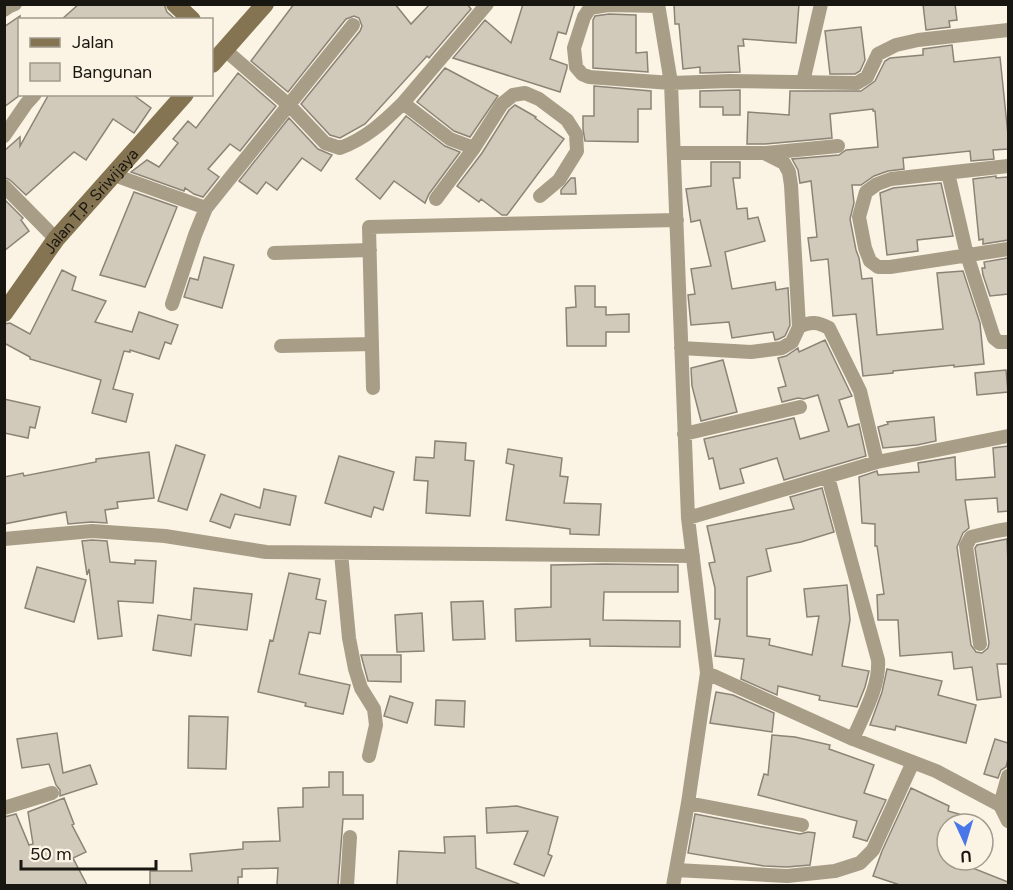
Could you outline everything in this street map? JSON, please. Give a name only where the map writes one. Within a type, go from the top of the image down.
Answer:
[{"type":"main road","points":[[175,4],[190,18]]},
{"type":"main road","points":[[213,60],[218,43],[265,4]]},
{"type":"main road","name":"Jalan T.P. Sriwijaya","points":[[4,313],[56,239],[183,96]]},
{"type":"street","points":[[4,10],[15,4]]},
{"type":"street","points":[[218,43],[290,106],[325,143],[340,148],[355,142],[373,130],[403,103],[487,4]]},
{"type":"street","points":[[802,82],[820,4]]},
{"type":"street","points":[[673,885],[688,803],[707,673],[688,518],[671,83],[658,5],[608,5],[590,8],[584,17],[574,48],[576,67],[582,74],[589,77],[671,83],[730,81],[857,83],[867,77],[878,54],[896,45],[918,40],[1008,30]]},
{"type":"street","points":[[172,304],[206,207],[290,106],[353,25]]},
{"type":"street","points":[[436,199],[474,148],[502,104],[513,95],[525,93],[539,99],[567,120],[576,134],[577,151],[560,180],[540,196]]},
{"type":"street","points":[[4,136],[33,96]]},
{"type":"street","points":[[403,103],[450,139],[474,148]]},
{"type":"street","points":[[674,153],[764,153],[838,147]]},
{"type":"street","points":[[681,348],[751,352],[783,348],[792,342],[799,327],[789,172],[784,163],[764,153]]},
{"type":"street","points":[[1008,166],[891,180],[877,184],[866,192],[859,216],[865,248],[870,261],[878,267],[1008,249]]},
{"type":"street","points":[[948,173],[967,255],[994,338],[999,342],[1008,342]]},
{"type":"street","points":[[114,175],[206,207]]},
{"type":"street","points":[[4,186],[56,239]]},
{"type":"street","points":[[373,388],[369,227],[676,220]]},
{"type":"street","points":[[274,253],[370,250]]},
{"type":"street","points":[[799,327],[811,322],[820,323],[829,328],[860,391],[878,462]]},
{"type":"street","points":[[281,346],[372,344]]},
{"type":"street","points":[[684,434],[800,407]]},
{"type":"street","points":[[688,518],[878,462],[1008,436]]},
{"type":"street","points":[[828,477],[878,660],[879,672],[876,682],[853,739]]},
{"type":"street","points":[[980,644],[966,546],[971,537],[1008,529]]},
{"type":"street","points":[[4,539],[92,531],[165,537],[266,552],[693,556]]},
{"type":"street","points":[[340,553],[349,638],[355,669],[361,688],[374,709],[376,725],[369,756]]},
{"type":"street","points":[[707,673],[853,739],[936,771],[1000,805],[1008,821]]},
{"type":"street","points":[[676,870],[787,876],[835,871],[860,863],[873,850],[913,762]]},
{"type":"street","points":[[1000,805],[1008,776]]},
{"type":"street","points":[[4,808],[52,793]]},
{"type":"street","points":[[688,803],[802,825]]},
{"type":"street","points":[[347,885],[350,837]]},
{"type":"building","points":[[79,4],[164,4],[167,12],[174,18],[63,18]]},
{"type":"building","points":[[294,4],[395,4],[411,24],[430,4],[467,4],[471,9],[429,58],[427,56],[365,124],[340,138],[330,135],[301,104],[360,31],[362,26],[359,18],[354,16],[346,19],[288,92],[251,61]]},
{"type":"building","points":[[523,4],[575,4],[566,34],[558,32],[550,59],[567,65],[560,92],[453,58],[485,20],[511,43]]},
{"type":"building","points":[[674,4],[799,4],[796,43],[743,39],[744,46],[738,46],[740,72],[700,73],[700,67],[683,69],[679,24],[675,24]]},
{"type":"building","points":[[923,4],[955,4],[957,20],[949,21],[950,27],[926,30]]},
{"type":"building","points":[[636,15],[636,53],[647,52],[648,72],[593,68],[593,20],[595,16]]},
{"type":"building","points":[[20,16],[18,18],[19,96],[4,107],[4,27]]},
{"type":"building","points":[[861,27],[865,60],[860,71],[855,74],[830,74],[825,31]]},
{"type":"building","points":[[952,45],[954,62],[1000,57],[1008,149],[993,150],[994,159],[971,161],[970,151],[903,158],[904,169],[888,171],[874,176],[861,185],[852,185],[854,203],[850,219],[862,279],[872,278],[877,335],[943,329],[937,273],[963,271],[980,323],[984,364],[893,371],[893,373],[863,376],[856,314],[833,316],[828,259],[811,261],[808,238],[817,237],[811,181],[800,183],[798,170],[792,159],[839,155],[846,150],[878,147],[875,111],[873,109],[830,114],[832,138],[765,144],[747,144],[748,112],[789,115],[790,91],[861,91],[875,81],[885,61],[890,58],[923,55],[923,49]]},
{"type":"building","points":[[445,68],[498,96],[470,137],[454,131],[417,102]]},
{"type":"building","points":[[238,73],[276,106],[240,151],[230,144],[208,169],[219,177],[203,197],[185,188],[184,191],[131,172],[147,160],[159,167],[178,143],[173,139],[188,121],[196,128]]},
{"type":"building","points":[[594,86],[651,91],[651,109],[638,109],[638,142],[585,141],[583,116],[594,116]]},
{"type":"building","points":[[740,90],[740,115],[723,115],[723,107],[700,107],[700,91]]},
{"type":"building","points":[[48,96],[135,96],[151,108],[134,133],[113,119],[86,160],[74,152],[26,195],[4,177],[4,151],[20,137],[20,146]]},
{"type":"building","points":[[515,105],[536,117],[564,139],[507,215],[502,215],[481,199],[479,202],[457,186],[482,153],[509,110]]},
{"type":"building","points":[[406,116],[445,146],[460,152],[425,203],[394,181],[380,199],[356,179]]},
{"type":"building","points":[[289,118],[318,149],[332,155],[321,171],[302,158],[277,190],[266,182],[257,194],[239,181]]},
{"type":"building","points":[[711,162],[740,162],[740,178],[733,178],[737,209],[747,208],[748,219],[758,217],[765,241],[725,252],[732,289],[775,282],[776,290],[788,288],[790,325],[785,336],[779,339],[775,340],[773,332],[732,338],[729,322],[691,325],[688,295],[695,294],[691,269],[711,266],[700,220],[691,222],[686,189],[711,186]]},
{"type":"building","points":[[996,176],[996,178],[1008,177],[1008,240],[983,244],[983,239],[979,240],[973,179]]},
{"type":"building","points":[[571,178],[575,178],[576,194],[561,194],[561,190]]},
{"type":"building","points":[[941,183],[953,236],[917,240],[918,251],[887,255],[880,193],[893,188]]},
{"type":"building","points":[[134,192],[177,207],[145,287],[100,275]]},
{"type":"building","points":[[4,199],[23,218],[21,220],[29,231],[4,251]]},
{"type":"building","points":[[204,257],[234,265],[222,308],[184,297],[190,278],[198,280]]},
{"type":"building","points":[[1008,258],[1008,294],[990,296],[983,275],[984,262]]},
{"type":"building","points":[[62,270],[76,277],[72,290],[106,301],[95,322],[132,332],[139,312],[178,325],[171,344],[165,342],[159,359],[130,350],[130,352],[124,351],[113,389],[133,394],[126,422],[92,413],[101,380],[30,359],[4,343],[4,324],[10,323],[30,334]]},
{"type":"building","points":[[575,286],[595,286],[595,307],[606,307],[606,315],[629,314],[629,332],[606,332],[606,346],[567,346],[566,308],[576,307]]},
{"type":"building","points":[[825,340],[852,396],[839,400],[848,427],[859,424],[866,456],[784,480],[777,458],[740,469],[744,483],[720,489],[713,458],[709,459],[704,439],[794,418],[800,439],[829,431],[818,395],[782,402],[778,388],[786,386],[778,358],[798,348],[799,352]]},
{"type":"building","points":[[723,360],[737,412],[701,421],[692,386],[691,368]]},
{"type":"building","points":[[1006,370],[1008,392],[977,395],[975,373]]},
{"type":"building","points":[[4,399],[40,407],[35,428],[30,427],[28,438],[4,433]]},
{"type":"building","points":[[934,417],[936,441],[883,448],[878,427],[888,424],[887,422]]},
{"type":"building","points":[[435,441],[466,443],[465,460],[474,461],[470,516],[426,513],[428,481],[414,480],[416,457],[434,458]]},
{"type":"building","points":[[176,445],[205,455],[187,510],[158,501]]},
{"type":"building","points":[[1008,446],[1008,511],[998,512],[997,498],[965,500],[969,528],[963,533],[957,547],[971,645],[976,652],[982,653],[988,648],[989,643],[975,548],[977,545],[1007,539],[1008,664],[997,664],[1001,697],[977,700],[972,667],[954,669],[952,652],[900,656],[898,620],[878,620],[877,595],[884,594],[877,546],[875,546],[875,524],[862,523],[859,477],[877,471],[878,475],[919,472],[918,463],[955,457],[956,480],[995,477],[993,448]]},
{"type":"building","points":[[508,449],[562,458],[560,476],[568,477],[564,503],[601,504],[599,535],[570,534],[570,529],[506,520],[514,465],[506,463]]},
{"type":"building","points":[[149,452],[154,498],[117,502],[118,508],[105,510],[107,523],[68,524],[66,512],[4,524],[4,477],[23,473],[24,476],[96,462],[96,459]]},
{"type":"building","points":[[339,456],[394,472],[383,510],[374,507],[371,517],[325,503]]},
{"type":"building","points":[[822,488],[834,532],[766,549],[771,571],[747,577],[747,636],[770,639],[769,645],[812,655],[819,616],[807,617],[804,589],[847,585],[850,620],[842,666],[869,671],[857,707],[819,700],[820,696],[778,686],[777,695],[741,679],[744,659],[715,656],[720,619],[715,619],[715,588],[709,563],[715,562],[707,526],[794,509],[790,497]]},
{"type":"building","points":[[264,489],[296,496],[290,525],[235,514],[230,528],[210,521],[221,494],[260,508]]},
{"type":"building","points":[[82,541],[107,541],[110,562],[135,564],[135,560],[156,561],[153,603],[118,601],[122,636],[98,639],[89,569],[87,575]]},
{"type":"building","points":[[551,565],[678,565],[678,592],[604,592],[603,620],[680,621],[680,647],[590,646],[590,639],[516,641],[515,609],[551,607]]},
{"type":"building","points":[[37,567],[86,580],[74,622],[25,608]]},
{"type":"building","points":[[289,573],[320,579],[316,599],[326,601],[320,634],[309,632],[299,674],[350,685],[343,714],[258,692]]},
{"type":"building","points":[[194,588],[252,594],[247,630],[195,624],[191,656],[153,650],[158,615],[191,620]]},
{"type":"building","points":[[483,601],[485,639],[453,640],[451,602]]},
{"type":"building","points":[[422,613],[424,651],[397,652],[395,615]]},
{"type":"building","points":[[361,655],[401,655],[401,682],[368,681]]},
{"type":"building","points":[[887,669],[942,681],[938,695],[976,705],[966,743],[896,726],[895,730],[870,725],[882,692]]},
{"type":"building","points":[[716,692],[733,695],[774,713],[772,732],[710,723]]},
{"type":"building","points":[[390,696],[413,703],[407,723],[384,716]]},
{"type":"building","points":[[436,700],[465,701],[464,727],[435,725]]},
{"type":"building","points":[[189,716],[228,717],[226,769],[188,768]]},
{"type":"building","points":[[57,733],[63,773],[90,765],[97,784],[60,796],[60,790],[49,764],[22,768],[17,739]]},
{"type":"building","points":[[772,735],[795,737],[830,745],[829,749],[874,765],[864,793],[886,800],[867,841],[853,837],[857,821],[758,795],[764,774],[768,775]]},
{"type":"building","points":[[995,739],[1008,743],[1006,767],[1001,770],[998,778],[984,774]]},
{"type":"building","points":[[329,772],[343,772],[343,795],[363,795],[363,819],[343,819],[338,885],[277,885],[278,868],[242,869],[242,877],[238,877],[238,885],[150,885],[150,871],[192,871],[190,854],[243,849],[243,842],[280,841],[278,808],[303,807],[303,788],[329,787]]},
{"type":"building","points":[[911,788],[949,806],[948,811],[952,812],[935,812],[935,872],[983,872],[1008,882],[1008,885],[900,885],[873,876]]},
{"type":"building","points":[[64,798],[74,824],[72,825],[86,852],[73,858],[87,885],[4,885],[4,817],[16,814],[29,845],[33,844],[28,812]]},
{"type":"building","points":[[517,806],[558,817],[548,854],[552,856],[544,876],[514,864],[528,831],[487,833],[486,808]]},
{"type":"building","points":[[695,814],[800,834],[815,833],[810,865],[764,866],[688,853]]},
{"type":"building","points":[[475,836],[476,868],[519,885],[397,885],[399,851],[445,853],[444,837]]}]
